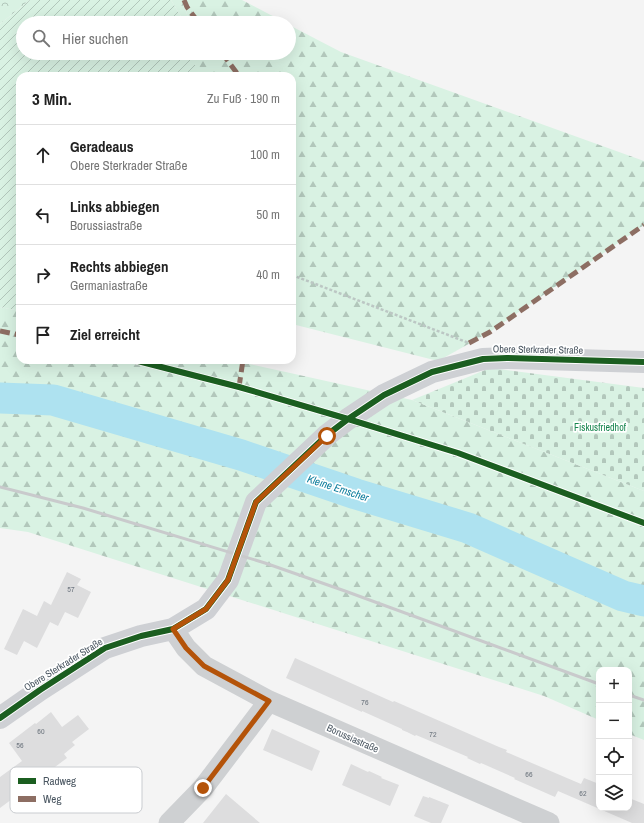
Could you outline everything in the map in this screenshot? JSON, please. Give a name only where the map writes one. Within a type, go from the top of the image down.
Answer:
[{"type":"street","name":"Obere Sterkrader Straße","points":[[0,718],[105,648],[141,636],[173,629],[206,609],[228,580],[256,502],[327,436],[348,419],[384,395],[432,372],[483,359],[508,358],[644,362]]},
{"type":"street","name":"Borussiastraße","points":[[173,629],[186,648],[204,666],[269,701],[549,823]]},
{"type":"street","points":[[169,823],[203,788],[269,701]]},
{"type":"path","points":[[296,277],[469,342],[483,359]]},
{"type":"green space","points":[[0,0],[30,0],[0,24]]},
{"type":"green space","points":[[30,0],[171,0],[181,16],[16,16],[16,60],[195,60],[195,72],[16,72],[16,310],[0,307],[0,24]]},
{"type":"green space","points":[[171,0],[182,0],[188,16],[181,16]]},
{"type":"green space","points":[[182,0],[242,0],[273,16],[188,16]]},
{"type":"green space","points":[[296,29],[341,52],[644,161],[644,225],[490,332],[438,361],[296,325],[296,72],[195,72],[195,60],[296,60]]},
{"type":"green space","points":[[0,307],[16,310],[16,364],[249,364],[412,400],[644,491],[644,740],[632,735],[632,667],[596,667],[596,719],[544,696],[28,532],[0,528]]},
{"type":"green space","name":"Fiskusfriedhof","points":[[490,368],[644,388],[644,491],[412,400]]},
{"type":"building","points":[[67,572],[81,579],[77,585],[91,592],[78,618],[65,612],[58,626],[50,622],[37,648],[24,641],[17,655],[4,649],[23,609],[37,616],[44,601],[51,605]]},
{"type":"building","points":[[295,658],[393,702],[394,701],[507,750],[506,752],[581,784],[584,778],[596,783],[596,807],[558,791],[555,797],[467,758],[468,757],[416,735],[415,736],[286,678]]},
{"type":"building","points":[[51,712],[62,727],[78,715],[89,729],[72,742],[75,745],[64,754],[67,758],[55,767],[14,767],[22,761],[9,743],[35,723],[36,724]]},
{"type":"building","points":[[272,729],[320,751],[312,771],[263,750]]},
{"type":"building","points":[[351,764],[399,785],[390,806],[342,785]]},
{"type":"building","points":[[10,770],[10,801],[0,808],[0,777]]},
{"type":"building","points":[[226,794],[260,823],[203,823]]},
{"type":"building","points":[[423,796],[449,805],[441,823],[431,823],[414,816]]},
{"type":"building","points":[[632,799],[644,804],[644,823],[632,823],[604,811],[632,811]]},
{"type":"waterway","name":"Kleine Emscher","points":[[0,398],[53,400],[241,455],[356,494],[468,528],[623,596],[644,601]]},
{"type":"railway","points":[[0,487],[83,508],[265,563],[596,683]]},
{"type":"railway","points":[[632,696],[644,700]]},
{"type":"marked path","points":[[184,0],[194,16]]},
{"type":"marked path","points":[[227,60],[236,72]]},
{"type":"marked path","points":[[469,343],[490,332],[644,225]]},
{"type":"marked path","points":[[0,331],[16,334]]},
{"type":"marked path","points":[[239,387],[242,364]]},
{"type":"cycle path","points":[[0,718],[105,648],[141,636],[173,629],[206,609],[228,580],[256,502],[327,435],[384,395],[432,372],[483,359],[507,358],[644,362]]},
{"type":"cycle path","points":[[150,364],[239,387],[458,453],[644,523]]},
{"type":"route","points":[[203,788],[269,701],[204,666],[186,648],[173,629],[206,609],[228,580],[256,502],[327,436]]}]
